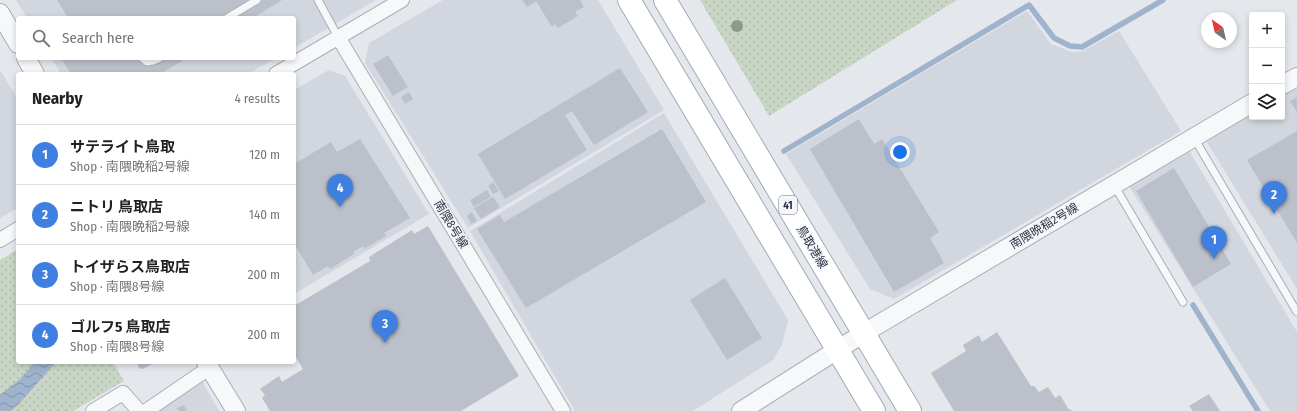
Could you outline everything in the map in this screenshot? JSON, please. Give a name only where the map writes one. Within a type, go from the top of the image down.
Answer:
[{"type":"main road","points":[[628,0],[874,411]]},
{"type":"main road","name":"鳥取港線","points":[[665,0],[910,411]]},
{"type":"street","points":[[279,72],[402,0]]},
{"type":"street","points":[[0,13],[16,41]]},
{"type":"street","name":"南隈8号線","points":[[338,38],[563,411]]},
{"type":"street","points":[[27,60],[34,72]]},
{"type":"street","points":[[1285,84],[1297,77]]},
{"type":"street","name":"南隈晩稲2号線","points":[[741,411],[837,349],[1249,105]]},
{"type":"street","points":[[0,240],[16,230]]},
{"type":"street","points":[[146,411],[208,365],[236,411]]},
{"type":"street","points":[[93,411],[123,393],[139,411]]},
{"type":"lane","points":[[230,16],[258,0]]},
{"type":"lane","points":[[318,0],[338,38]]},
{"type":"lane","points":[[144,60],[147,62],[155,60]]},
{"type":"lane","points":[[1194,138],[1297,312]]},
{"type":"lane","points":[[1114,186],[1183,302]]},
{"type":"shaded area","points":[[16,0],[376,0],[296,47],[296,16],[26,16]]},
{"type":"shaded area","points":[[443,0],[598,0],[664,110],[468,228],[365,63],[369,43]]},
{"type":"shaded area","points":[[1027,11],[1051,44],[1072,52],[1083,51],[1119,31],[1181,131],[894,299],[870,289],[786,154]]},
{"type":"shaded area","points":[[52,60],[272,60],[252,72],[60,72]]},
{"type":"shaded area","points":[[0,70],[16,97],[16,209],[0,218]]},
{"type":"shaded area","points":[[329,70],[345,76],[429,214],[296,293],[296,89]]},
{"type":"shaded area","points":[[1297,85],[1297,289],[1205,139],[1249,114],[1249,120],[1285,120],[1285,92]]},
{"type":"shaded area","points":[[664,113],[788,320],[782,345],[773,360],[693,411],[575,411],[470,231]]},
{"type":"shaded area","points":[[1190,152],[1297,332],[1297,411],[1270,411],[1129,186]]},
{"type":"shaded area","points":[[202,381],[219,411],[152,411]]},
{"type":"green space","points":[[700,0],[957,0],[769,116]]},
{"type":"green space","points":[[16,250],[16,364],[114,364],[124,381],[73,411],[0,411],[0,260]]},
{"type":"water","points":[[33,364],[54,364],[11,411],[0,411],[0,395],[19,380]]},
{"type":"building","points":[[57,0],[282,0],[256,16],[67,16]]},
{"type":"building","points":[[522,0],[580,0],[584,7],[575,12],[578,16],[558,28],[555,24],[552,27],[536,1],[527,7]]},
{"type":"building","points":[[388,55],[408,87],[393,96],[373,64]]},
{"type":"building","points":[[62,60],[184,60],[163,72],[70,72]]},
{"type":"building","points":[[620,68],[648,112],[594,145],[572,111],[565,115],[587,150],[505,199],[478,154]]},
{"type":"building","points":[[409,92],[413,99],[405,104],[401,97]]},
{"type":"building","points":[[1297,97],[1297,112],[1290,101]]},
{"type":"building","points":[[859,119],[874,144],[882,139],[939,232],[930,238],[944,263],[894,292],[810,149]]},
{"type":"building","points":[[662,129],[706,202],[526,308],[477,229],[500,215],[504,222]]},
{"type":"building","points":[[1297,131],[1297,243],[1247,160]]},
{"type":"building","points":[[360,139],[410,218],[384,233],[386,236],[364,249],[363,246],[353,252],[354,254],[330,269],[328,266],[313,275],[296,246],[296,163],[331,142],[337,152]]},
{"type":"building","points":[[1174,168],[1231,264],[1193,287],[1136,191]]},
{"type":"building","points":[[493,182],[499,191],[493,194],[488,186]]},
{"type":"building","points":[[487,190],[491,197],[474,207],[470,200]]},
{"type":"building","points":[[493,197],[500,207],[481,219],[474,208]]},
{"type":"building","points":[[472,212],[477,221],[471,224],[467,216]]},
{"type":"building","points":[[428,226],[519,376],[461,411],[270,411],[262,398],[265,395],[260,389],[279,376],[282,382],[303,369],[296,357],[296,305],[370,261],[369,257],[412,230],[414,234]]},
{"type":"building","points":[[725,278],[762,338],[727,360],[690,300]]},
{"type":"building","points":[[997,332],[1031,386],[1034,386],[1039,392],[1048,387],[1055,398],[1060,395],[1069,410],[1070,409],[1072,411],[954,411],[931,373],[966,351],[963,345],[979,335],[982,342]]},
{"type":"building","points":[[138,364],[153,364],[142,369],[139,368]]},
{"type":"building","points":[[1209,394],[1220,411],[1193,411],[1189,406]]},
{"type":"building","points":[[184,405],[187,411],[179,411],[177,408]]},
{"type":"waterway","points":[[784,151],[1029,5],[1054,38],[1070,46],[1082,47],[1163,0]]},
{"type":"waterway","points":[[1193,305],[1258,411]]},
{"type":"place","name":"ゴルフ5 鳥取店","points":[[340,207]]},
{"type":"place","name":"ニトリ 鳥取店","points":[[1274,214]]},
{"type":"place","name":"サテライト鳥取","points":[[1214,259]]},
{"type":"place","name":"トイザらス鳥取店","points":[[385,343]]}]
